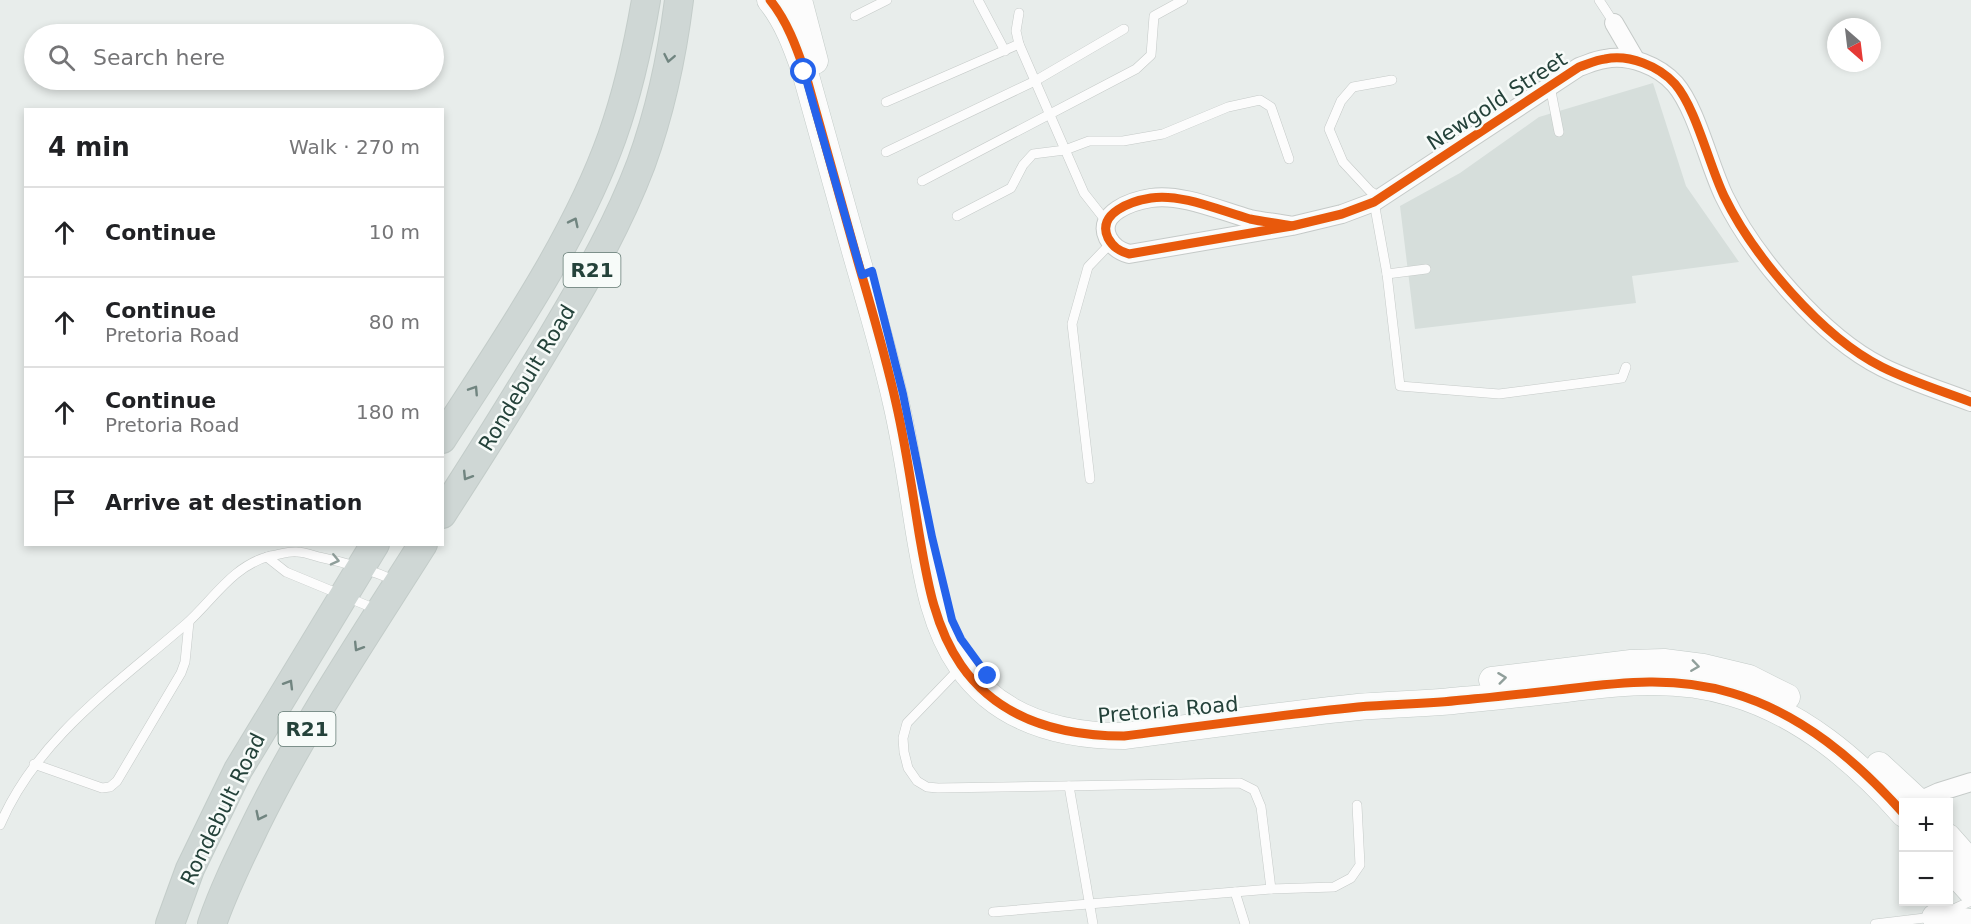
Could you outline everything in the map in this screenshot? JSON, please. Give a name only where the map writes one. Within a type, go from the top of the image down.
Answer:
[{"type":"main road","name":"Rondebult Road","points":[[444,436],[539,284],[591,186],[611,139],[628,88],[646,0]]},
{"type":"main road","name":"Rondebult Road","points":[[444,511],[525,384],[615,226],[641,164],[658,110],[671,52],[678,0]]},
{"type":"main road","name":"Rondebult Road","points":[[212,924],[225,887],[273,790],[303,736],[422,546]]},
{"type":"main road","name":"Rondebult Road","points":[[170,924],[190,869],[238,770],[368,555]]},
{"type":"street","points":[[770,0],[779,11],[794,40],[820,102]]},
{"type":"street","points":[[800,0],[820,102]]},
{"type":"street","points":[[1614,23],[1635,59]]},
{"type":"street","name":"Newgold Street","points":[[1111,243],[1119,251],[1129,254],[1144,253],[1292,226],[1342,214],[1377,200],[1579,67],[1607,58],[1635,59],[1658,69],[1675,84],[1686,103],[1714,177],[1728,204],[1760,255],[1798,300],[1854,349],[1882,367],[1971,402]]},
{"type":"street","name":"Pretoria Road","points":[[820,102],[903,394],[952,620],[983,680],[1006,708],[1036,724],[1070,733],[1124,736],[1358,707],[1459,700],[1623,682],[1647,672],[1665,681],[1705,686],[1768,706],[1802,724],[1833,745],[1899,799]]},
{"type":"street","points":[[1111,243],[1105,231],[1106,221],[1115,211],[1151,198],[1174,198],[1252,219],[1292,226]]},
{"type":"street","name":"Pretoria Road","points":[[867,273],[898,412],[925,571],[933,605],[943,635],[962,666],[983,680]]},
{"type":"street","points":[[1927,798],[1971,782]]},
{"type":"street","points":[[1953,843],[1971,863]]},
{"type":"street","points":[[1953,871],[1971,891]]},
{"type":"street","points":[[1935,916],[1971,922]]},
{"type":"lane","points":[[855,16],[887,0]]},
{"type":"lane","points":[[978,0],[1005,51]]},
{"type":"lane","points":[[922,181],[1136,69],[1152,55],[1154,16],[1183,0]]},
{"type":"lane","points":[[1599,0],[1614,23]]},
{"type":"lane","points":[[1018,13],[1016,31],[1019,44],[1084,193],[1106,221]]},
{"type":"lane","points":[[886,152],[1035,81],[1124,29]]},
{"type":"lane","points":[[886,102],[1019,44]]},
{"type":"lane","points":[[1392,80],[1353,87],[1341,100],[1329,129],[1343,162],[1377,200],[1400,386],[1499,394],[1622,378],[1626,367]]},
{"type":"lane","points":[[1550,86],[1559,132]]},
{"type":"lane","points":[[957,216],[1011,188],[1023,165],[1034,154],[1065,150],[1089,141],[1123,141],[1163,134],[1228,107],[1260,100],[1272,107],[1289,159]]},
{"type":"lane","points":[[1089,479],[1072,324],[1088,267],[1111,243]]},
{"type":"lane","points":[[1387,274],[1426,269]]},
{"type":"lane","points":[[0,825],[10,801],[34,764],[87,707],[189,622],[228,580],[267,557],[296,552],[368,555],[399,582]]},
{"type":"lane","points":[[267,557],[286,572],[381,612]]},
{"type":"lane","points":[[34,764],[102,788],[110,787],[117,781],[182,673],[189,622]]},
{"type":"lane","points":[[962,666],[907,723],[903,738],[904,752],[908,768],[916,781],[927,787],[938,788],[1240,783],[1254,790],[1261,807],[1271,889]]},
{"type":"lane","points":[[1069,786],[1093,924]]},
{"type":"lane","points":[[993,912],[1271,889],[1334,887],[1351,878],[1360,866],[1357,805]]},
{"type":"lane","points":[[1235,892],[1245,924]]},
{"type":"lane","points":[[1875,924],[1935,916],[1971,901]]},
{"type":"shaded area","points":[[1653,83],[1686,186],[1739,262],[1632,276],[1636,303],[1415,329],[1400,206],[1460,173],[1539,117]]},
{"type":"cycle path","points":[[770,0],[786,25],[805,72],[882,347],[900,419],[925,568],[938,618],[961,665],[976,684],[994,699],[1013,712],[1055,728],[1077,733],[1124,736],[1358,707],[1449,701],[1608,684],[1649,682],[1690,684],[1732,693],[1757,702],[1804,726],[1847,758],[1899,808]]},
{"type":"cycle path","points":[[1292,226],[1250,219],[1188,200],[1163,197],[1126,205],[1111,215],[1106,229],[1112,244],[1129,254],[1292,226],[1342,214],[1374,202],[1579,67],[1605,59],[1633,60],[1661,72],[1683,94],[1696,122],[1718,183],[1737,219],[1771,269],[1813,316],[1836,336],[1882,367],[1971,402]]},
{"type":"route","points":[[804,72],[862,275],[872,271],[892,346],[952,620],[961,639],[988,676]]}]
